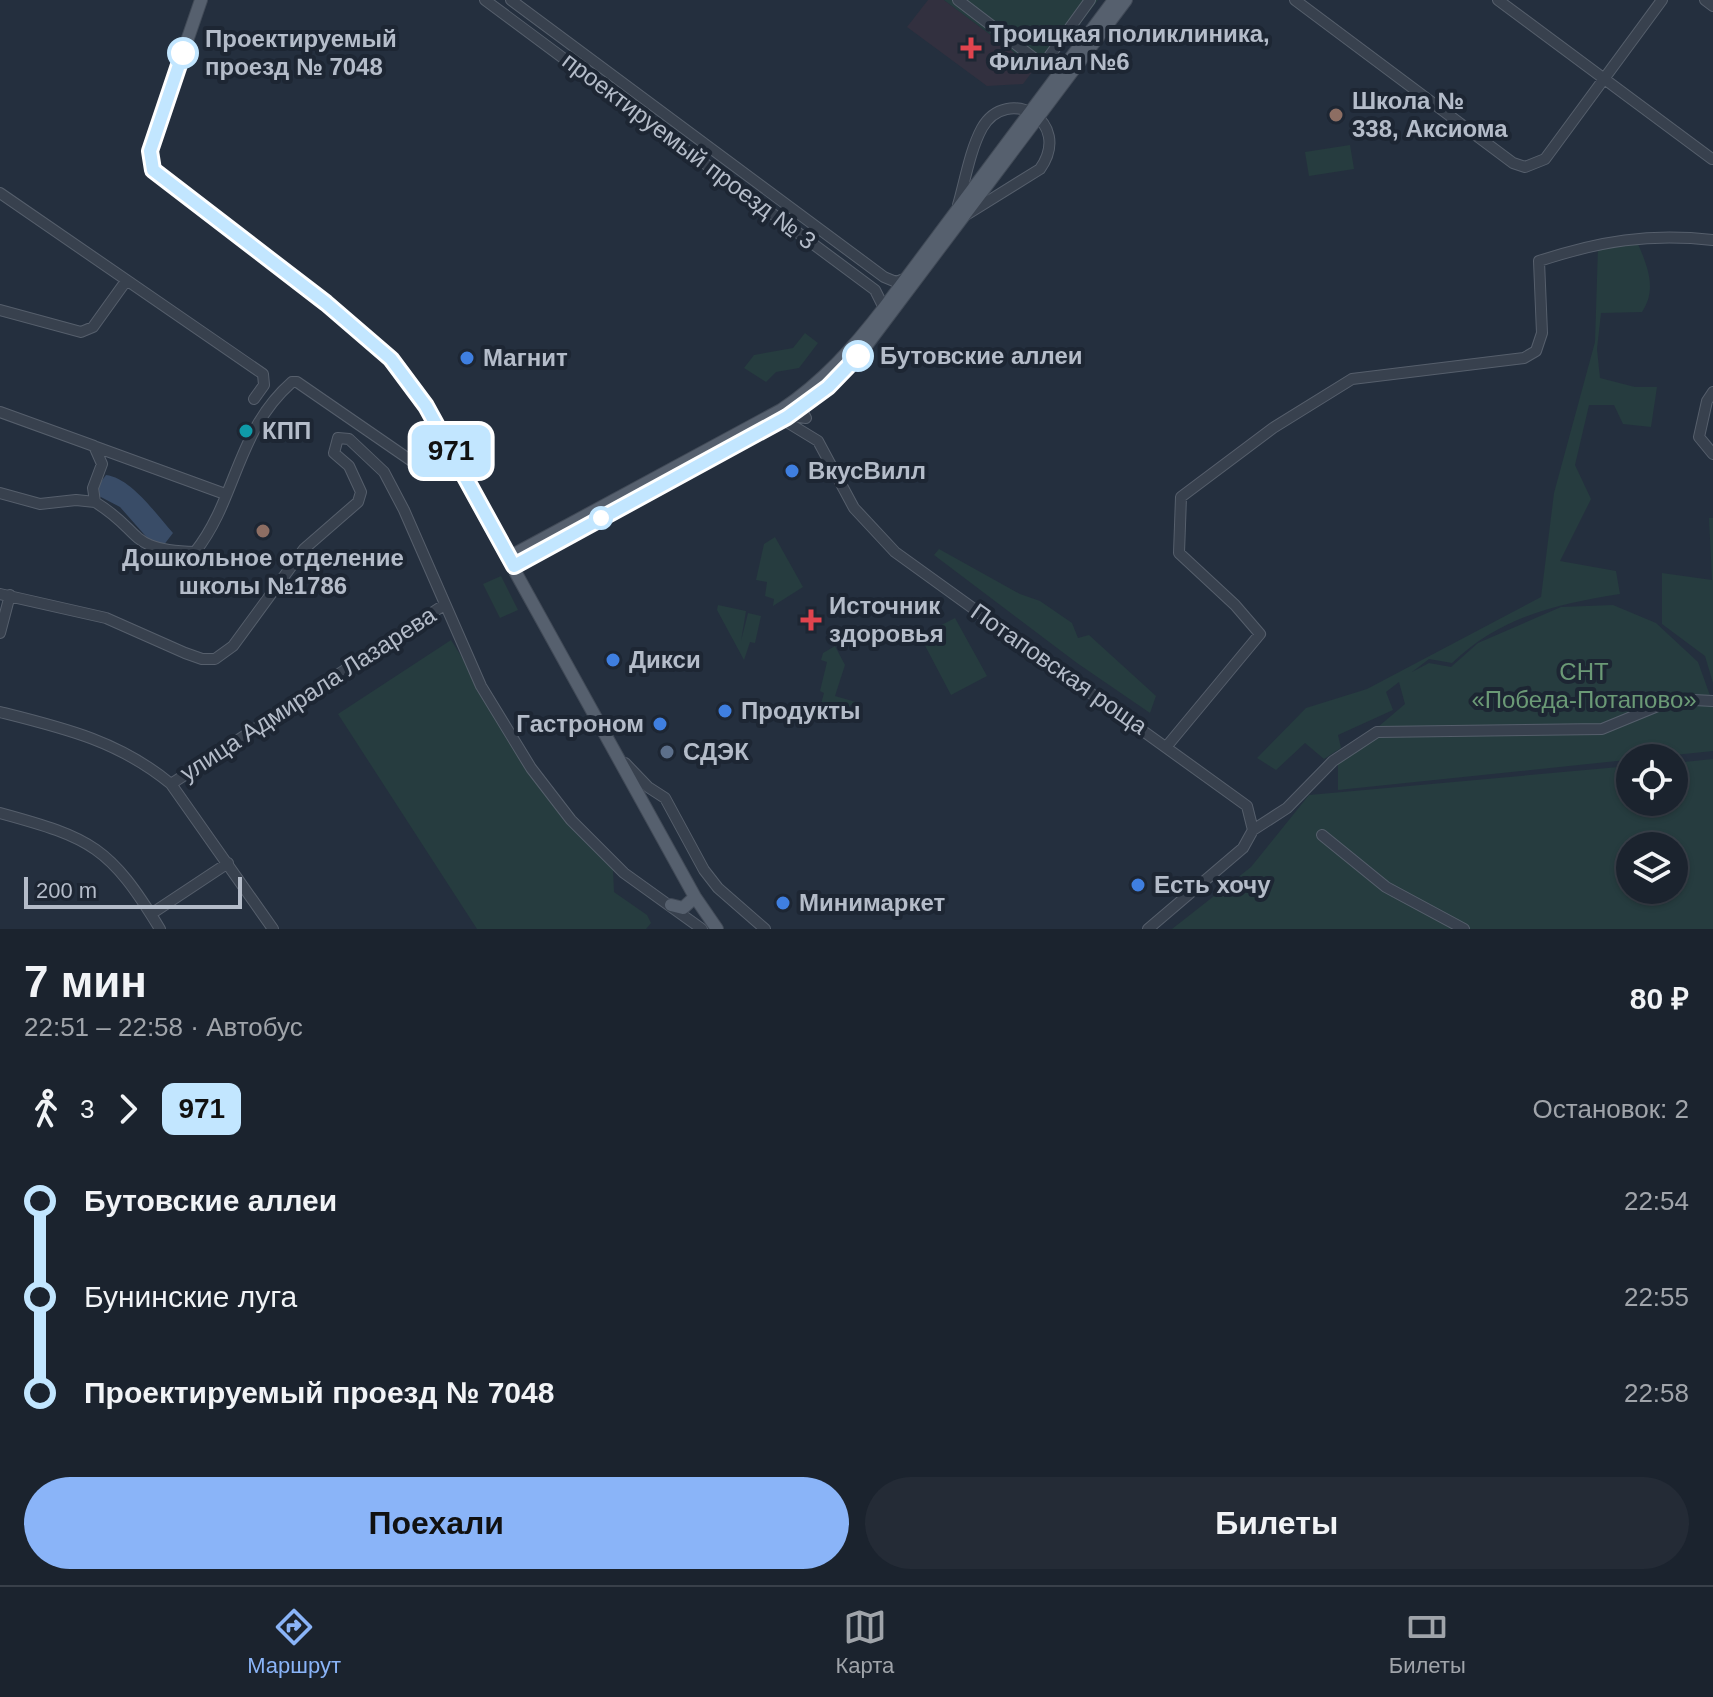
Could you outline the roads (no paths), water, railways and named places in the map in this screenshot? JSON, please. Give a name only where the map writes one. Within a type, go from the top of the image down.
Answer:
[{"type":"main road","points":[[201,0],[152,143],[150,161],[153,170],[381,348],[426,406],[695,897],[717,929]]},
{"type":"main road","points":[[511,562],[798,404],[860,354],[1114,0]]},
{"type":"main road","points":[[1034,114],[1126,0]]},
{"type":"main road","points":[[798,404],[833,369],[960,213]]},
{"type":"main road","points":[[671,905],[683,908],[695,897]]},
{"type":"street","name":"проектируемый проезд № 3","points":[[485,0],[875,290],[884,308]]},
{"type":"street","name":"проектируемый проезд № 3","points":[[511,0],[884,277],[896,282],[907,278]]},
{"type":"street","points":[[958,0],[1043,65],[1090,0]]},
{"type":"street","points":[[1295,0],[1513,163],[1525,167],[1542,162],[1662,0]]},
{"type":"street","points":[[1498,0],[1712,159]]},
{"type":"street","points":[[1705,0],[1713,6]]},
{"type":"street","points":[[1003,110],[1034,114],[1050,140],[1047,160],[1040,169],[960,213],[983,127],[1003,110]]},
{"type":"street","points":[[0,193],[263,374],[264,385],[254,399]]},
{"type":"street","points":[[1167,746],[1260,634],[1176,548],[1181,497],[1273,428],[1352,379],[1524,358],[1536,351],[1542,333],[1539,261],[1594,243],[1667,235],[1713,240]]},
{"type":"street","points":[[0,310],[81,332],[93,327],[126,281]]},
{"type":"street","points":[[0,493],[40,504],[76,500],[95,502],[111,512],[142,544],[160,551],[195,552],[204,541],[228,489],[244,443],[294,381],[416,464],[429,469],[461,471]]},
{"type":"street","points":[[1713,392],[1707,401],[1699,437],[1713,454]]},
{"type":"street","name":"Потаповская роща","points":[[798,404],[806,418],[770,412],[818,441],[854,508],[880,539],[1239,797],[1250,813],[1253,830]]},
{"type":"street","points":[[0,412],[228,489]]},
{"type":"street","points":[[0,633],[5,595],[106,618],[185,653],[202,659],[215,659],[233,646],[304,549],[361,497],[349,466],[334,453],[338,438],[349,439],[384,472],[409,521],[481,686],[531,768],[601,851],[640,886],[702,929]]},
{"type":"street","points":[[94,446],[102,464],[93,488],[95,502]]},
{"type":"street","name":"улица Адмирала Лазарева","points":[[171,784],[444,605]]},
{"type":"street","points":[[1148,929],[1235,858],[1249,842],[1253,830],[1273,820],[1333,761],[1377,732],[1602,729],[1675,699],[1713,701]]},
{"type":"street","name":"улица Адмирала Лазарева","points":[[0,712],[109,743],[141,759],[171,784],[273,929]]},
{"type":"street","points":[[614,748],[641,780],[665,798],[711,880],[734,905],[765,929]]},
{"type":"street","points":[[0,813],[64,831],[101,852],[121,869],[160,929]]},
{"type":"street","points":[[1322,835],[1386,887],[1464,929]]},
{"type":"street","points":[[151,914],[228,863]]},
{"type":"water","points":[[106,475],[134,490],[173,533],[163,546],[150,541],[120,507],[97,495],[97,487]]},
{"type":"place","name":"Троицкая поликлиника, Филиал №6","points":[[971,48]]},
{"type":"place","name":"Проектируемый проезд № 7048","points":[[183,53]]},
{"type":"place","name":"Школа № 338, Аксиома","points":[[1336,115]]},
{"type":"place","name":"Бутовские аллеи","points":[[858,356]]},
{"type":"place","name":"Магнит","points":[[467,358]]},
{"type":"place","name":"КПП","points":[[246,431]]},
{"type":"place","name":"ВкусВилл","points":[[792,471]]},
{"type":"place","name":"Дошкольное отделение школы №1786","points":[[263,531]]},
{"type":"place","name":"Источник здоровья","points":[[811,620]]},
{"type":"place","name":"Дикси","points":[[613,660]]},
{"type":"place","name":"Продукты","points":[[725,711]]},
{"type":"place","name":"Гастроном","points":[[660,724]]},
{"type":"place","name":"СДЭК","points":[[667,752]]},
{"type":"place","name":"Есть хочу","points":[[1138,885]]},
{"type":"place","name":"Минимаркет","points":[[783,903]]},
{"type":"park label","name":"СНТ «Победа-Потапово»","points":[[1584,686]]}]
